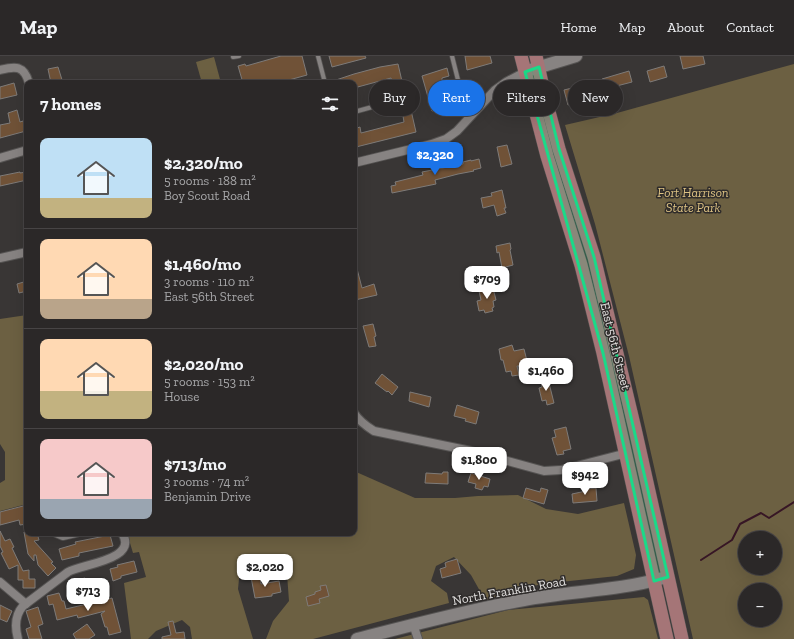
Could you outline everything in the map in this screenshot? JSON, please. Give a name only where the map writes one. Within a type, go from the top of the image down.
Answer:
[{"type":"main road","name":"East 56th Street","points":[[521,56],[547,156],[582,267],[627,453],[667,639]]},
{"type":"main road","points":[[525,72],[537,62],[576,56]]},
{"type":"main road","name":"East 56th Street","points":[[537,62],[545,97],[560,149],[594,258],[646,475],[682,639]]},
{"type":"main road","name":"North Franklin Road","points":[[358,639],[463,612],[524,600],[654,581],[668,577]]},
{"type":"street","points":[[0,70],[13,67],[21,70],[27,76],[28,80]]},
{"type":"street","points":[[357,162],[432,144],[446,139],[460,128],[495,90],[506,82],[525,72]]},
{"type":"street","points":[[0,158],[24,151]]},
{"type":"street","points":[[0,258],[24,253]]},
{"type":"street","points":[[357,417],[374,431],[471,451],[541,470],[561,470],[627,453]]},
{"type":"street","points":[[18,639],[16,621],[18,614],[26,604],[72,570],[108,559],[119,553],[124,544],[124,536]]},
{"type":"street","points":[[0,582],[26,604]]},
{"type":"street","points":[[414,624],[418,639]]},
{"type":"lane","points":[[233,58],[239,56]]},
{"type":"lane","points":[[318,56],[324,80]]},
{"type":"lane","points":[[452,56],[458,80]]},
{"type":"lane","points":[[357,111],[369,108]]},
{"type":"highlighted area","points":[[539,67],[559,149],[594,257],[668,577],[654,581],[603,353],[525,72]]},
{"type":"green space","points":[[214,57],[220,80],[201,80],[196,62]]},
{"type":"green space","name":"Fort Harrison State Park","points":[[794,64],[794,639],[693,639],[629,356],[595,224],[565,125],[604,116],[623,116],[623,111]]},
{"type":"green space","points":[[24,315],[24,505],[0,511],[0,483],[5,480],[5,452],[0,444],[0,319]]},
{"type":"green space","points":[[357,472],[415,498],[518,495],[546,509],[578,514],[624,503],[636,555],[634,569],[617,576],[541,584],[485,600],[471,575],[454,557],[436,566],[431,581],[447,593],[449,603],[313,639],[266,639],[273,621],[289,601],[287,574],[266,566],[240,569],[238,589],[253,639],[192,639],[190,627],[182,620],[156,631],[148,639],[131,639],[124,583],[146,577],[139,552],[133,553],[128,536],[357,536]]},
{"type":"green space","points":[[644,597],[648,600],[658,639],[395,639],[508,610]]},
{"type":"building","points":[[281,56],[302,56],[307,75],[289,80],[242,80],[238,66],[245,64],[246,66]]},
{"type":"building","points":[[329,56],[365,56],[366,58],[332,67]]},
{"type":"building","points":[[465,56],[490,56],[492,63],[467,70]]},
{"type":"building","points":[[680,56],[703,56],[705,64],[683,69]]},
{"type":"building","points":[[398,64],[402,80],[392,80],[391,78],[384,80],[369,80],[369,84],[357,87],[357,80],[336,80],[354,74]]},
{"type":"building","points":[[664,66],[667,77],[650,82],[647,71]]},
{"type":"building","points":[[58,67],[62,80],[50,80],[48,69]]},
{"type":"building","points":[[447,68],[449,76],[442,78],[442,80],[428,80],[428,97],[422,76]]},
{"type":"building","points":[[629,71],[632,82],[623,84],[623,80],[602,79]]},
{"type":"building","points":[[14,83],[17,95],[0,99],[0,87]]},
{"type":"building","points":[[568,89],[568,105],[564,90]]},
{"type":"building","points":[[17,110],[20,122],[23,121],[24,132],[0,138],[0,125],[10,123],[8,113]]},
{"type":"building","points":[[403,116],[412,116],[416,132],[357,147],[357,128],[360,127],[361,133],[404,122]]},
{"type":"building","points":[[507,145],[512,164],[501,167],[497,147]]},
{"type":"building","points":[[479,159],[481,168],[473,170],[474,171],[435,180],[436,184],[392,193],[391,186],[396,185],[395,182],[423,175],[422,172],[463,164],[463,162]]},
{"type":"building","points":[[24,172],[24,181],[0,186],[0,176]]},
{"type":"building","points":[[502,190],[506,213],[497,216],[494,205],[483,208],[481,198],[492,196],[491,193]]},
{"type":"building","points":[[510,243],[513,265],[502,268],[499,252],[497,253],[496,246]]},
{"type":"building","points":[[357,269],[362,288],[374,284],[377,295],[357,300]]},
{"type":"building","points":[[24,282],[24,292],[19,293],[17,284]]},
{"type":"building","points":[[493,288],[496,300],[493,301],[493,311],[485,313],[484,310],[479,311],[477,301],[481,300],[479,291]]},
{"type":"building","points":[[373,324],[376,336],[374,337],[376,346],[369,347],[363,326]]},
{"type":"building","points":[[512,345],[514,351],[524,349],[527,361],[520,362],[521,366],[517,366],[519,375],[512,376],[511,371],[506,372],[503,360],[501,360],[499,349]]},
{"type":"building","points":[[382,374],[398,387],[392,395],[375,383]]},
{"type":"building","points":[[548,379],[554,403],[547,405],[546,400],[542,401],[539,388],[542,387],[541,381]]},
{"type":"building","points":[[410,392],[431,397],[429,407],[409,401]]},
{"type":"building","points":[[457,405],[479,412],[476,424],[465,421],[466,419],[454,416]]},
{"type":"building","points":[[566,427],[571,449],[563,451],[564,454],[557,455],[552,438],[556,437],[554,430]]},
{"type":"building","points":[[443,472],[448,472],[448,484],[425,483],[426,473],[442,474]]},
{"type":"building","points":[[471,473],[490,479],[488,487],[484,486],[482,490],[475,488],[476,484],[468,482]]},
{"type":"building","points":[[526,488],[540,492],[541,488],[548,490],[544,504],[523,498]]},
{"type":"building","points":[[596,488],[597,501],[573,503],[572,494],[586,491],[586,489]]},
{"type":"building","points":[[24,506],[24,524],[20,525],[19,520],[0,525],[0,512]]},
{"type":"building","points":[[0,531],[5,541],[10,539],[14,547],[12,548],[23,571],[29,570],[29,579],[35,579],[35,588],[23,588],[23,580],[18,580],[18,565],[9,569],[1,553],[3,552],[0,546]]},
{"type":"building","points":[[25,536],[38,536],[39,540],[34,541],[53,562],[51,563],[56,568],[48,576],[38,565],[36,555],[34,555],[34,561],[28,554]]},
{"type":"building","points":[[110,536],[113,546],[79,553],[79,556],[62,560],[59,549],[76,544],[75,542]]},
{"type":"building","points":[[457,559],[461,573],[442,578],[440,569],[446,567],[445,563]]},
{"type":"building","points":[[134,561],[137,572],[121,576],[121,578],[113,581],[110,569],[118,567],[117,565]]},
{"type":"building","points":[[260,576],[261,584],[279,581],[281,592],[272,594],[272,596],[255,598],[251,577]]},
{"type":"building","points":[[85,578],[88,589],[71,593],[68,582]]},
{"type":"building","points":[[326,585],[329,596],[319,599],[320,603],[308,606],[306,597],[321,590],[320,586]]},
{"type":"building","points":[[59,593],[62,601],[64,601],[66,609],[112,598],[121,632],[109,635],[101,614],[105,611],[78,618],[77,615],[57,620],[53,604],[49,605],[47,596]]},
{"type":"building","points":[[0,605],[12,611],[7,622],[0,619]]},
{"type":"building","points":[[38,607],[43,624],[38,626],[42,639],[29,639],[26,629],[31,627],[26,611]]},
{"type":"building","points":[[173,621],[176,633],[184,632],[185,639],[162,639],[162,637],[171,635],[168,622]]},
{"type":"building","points":[[87,624],[95,635],[89,639],[76,639],[73,634]]},
{"type":"waterway","points":[[701,560],[732,540],[740,524],[761,513],[769,518],[794,502]]}]
